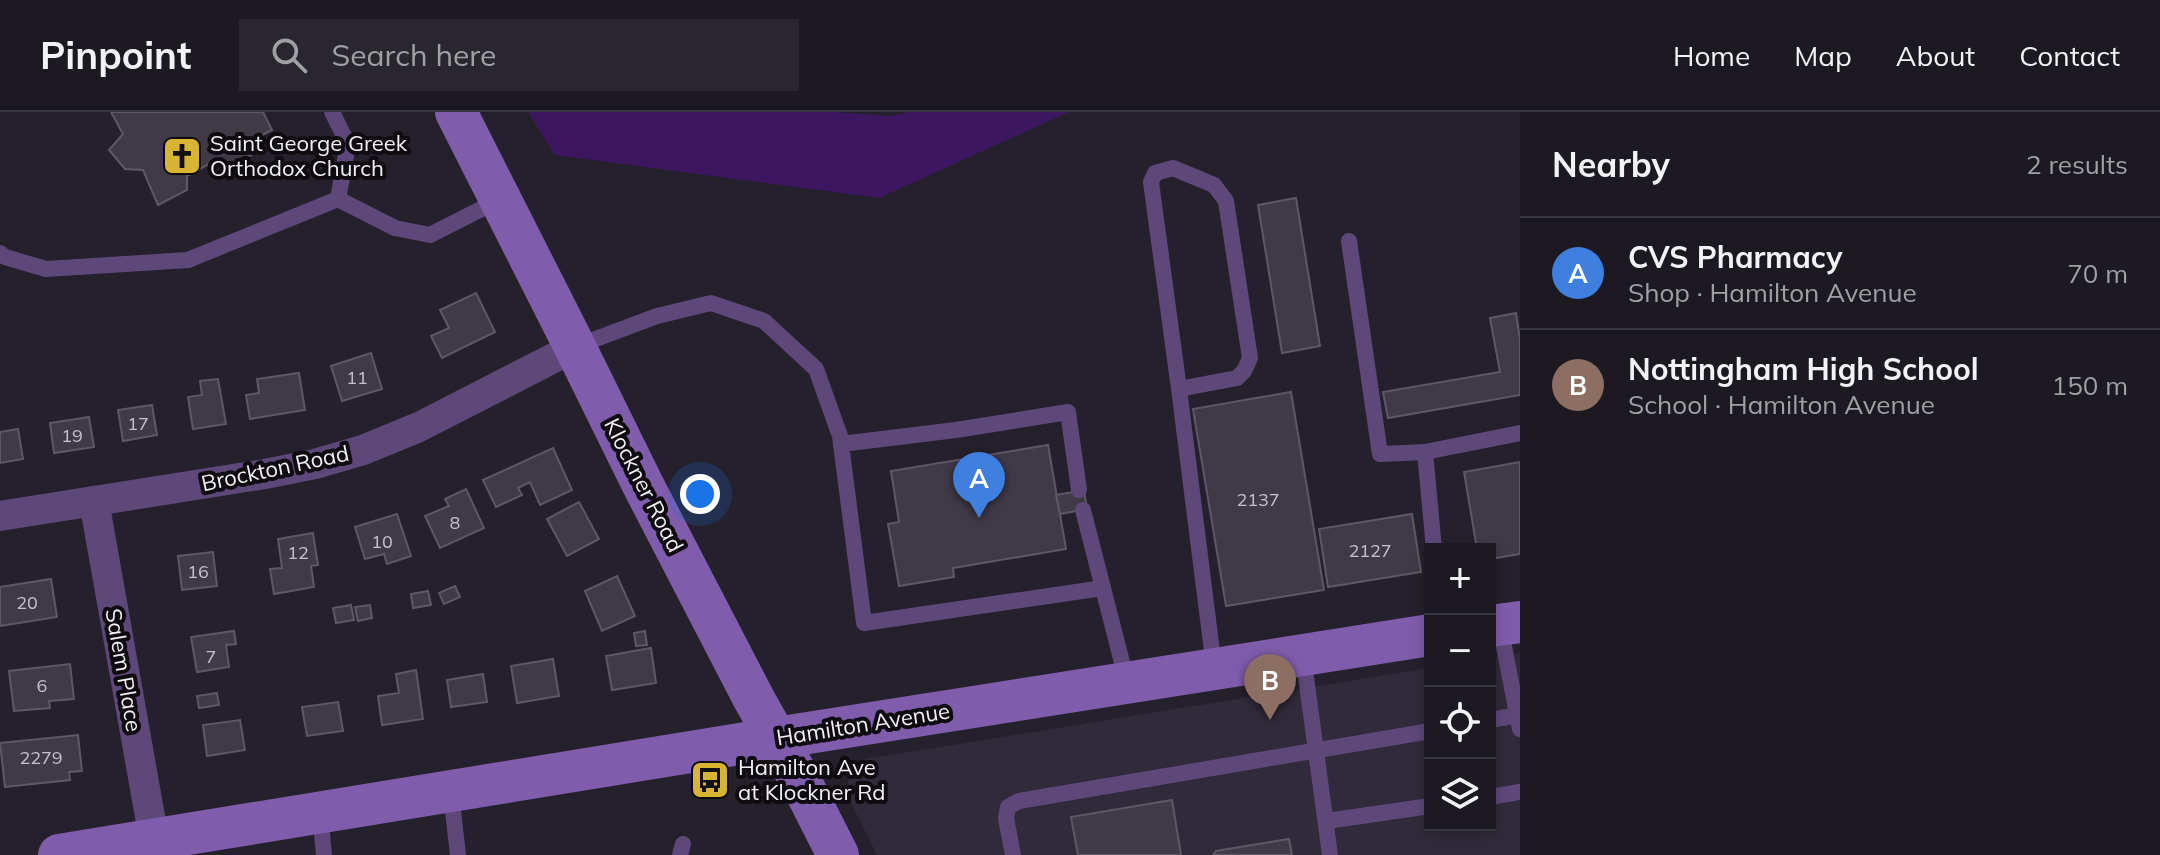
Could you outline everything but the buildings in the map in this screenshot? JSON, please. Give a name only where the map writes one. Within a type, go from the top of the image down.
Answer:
[{"type":"main road","name":"Klockner Road","points":[[456,112],[643,485],[838,855]]},
{"type":"main road","name":"Hamilton Avenue","points":[[59,855],[1424,636]]},
{"type":"street","name":"Brockton Road","points":[[0,516],[265,474],[363,450],[419,427],[575,347]]},
{"type":"street","name":"Salem Place","points":[[94,501],[154,839]]},
{"type":"lane","points":[[332,112],[348,144],[338,199]]},
{"type":"lane","points":[[1179,389],[1237,378],[1250,358],[1226,201],[1214,185],[1173,168],[1155,173],[1151,182],[1214,669]]},
{"type":"lane","points":[[0,253],[46,269],[188,260],[338,199],[395,228],[430,235],[500,199]]},
{"type":"lane","points":[[1349,241],[1380,454],[1425,452],[1520,433]]},
{"type":"lane","points":[[575,347],[657,316],[711,303],[764,321],[816,369],[840,436],[864,623],[1103,588]]},
{"type":"lane","points":[[841,444],[1068,412],[1079,490]]},
{"type":"lane","points":[[1425,452],[1433,543]]},
{"type":"lane","points":[[1083,510],[1127,682]]},
{"type":"lane","points":[[1496,720],[1519,720],[1503,624]]},
{"type":"lane","points":[[1303,655],[1330,855]]},
{"type":"lane","points":[[1013,855],[1006,818],[1008,807],[1019,801],[1424,732]]},
{"type":"lane","points":[[451,791],[458,855]]},
{"type":"lane","points":[[1496,796],[1520,792]]},
{"type":"lane","points":[[1327,821],[1424,807]]},
{"type":"lane","points":[[320,812],[324,855]]},
{"type":"shaded area","points":[[528,112],[835,112],[890,116],[910,112],[1069,112],[879,198],[555,155]]},
{"type":"shaded area","points":[[1520,653],[1520,855],[877,855],[850,801],[847,784],[854,768],[866,759],[1424,669],[1424,831],[1496,831],[1496,657]]},
{"type":"place","name":"Saint George Greek Orthodox Church","points":[[182,156]]},
{"type":"place","name":"CVS Pharmacy","points":[[979,518]]},
{"type":"place","name":"Nottingham High School","points":[[1270,720]]},
{"type":"place","name":"Hamilton Ave at Klockner Rd","points":[[710,780]]}]
